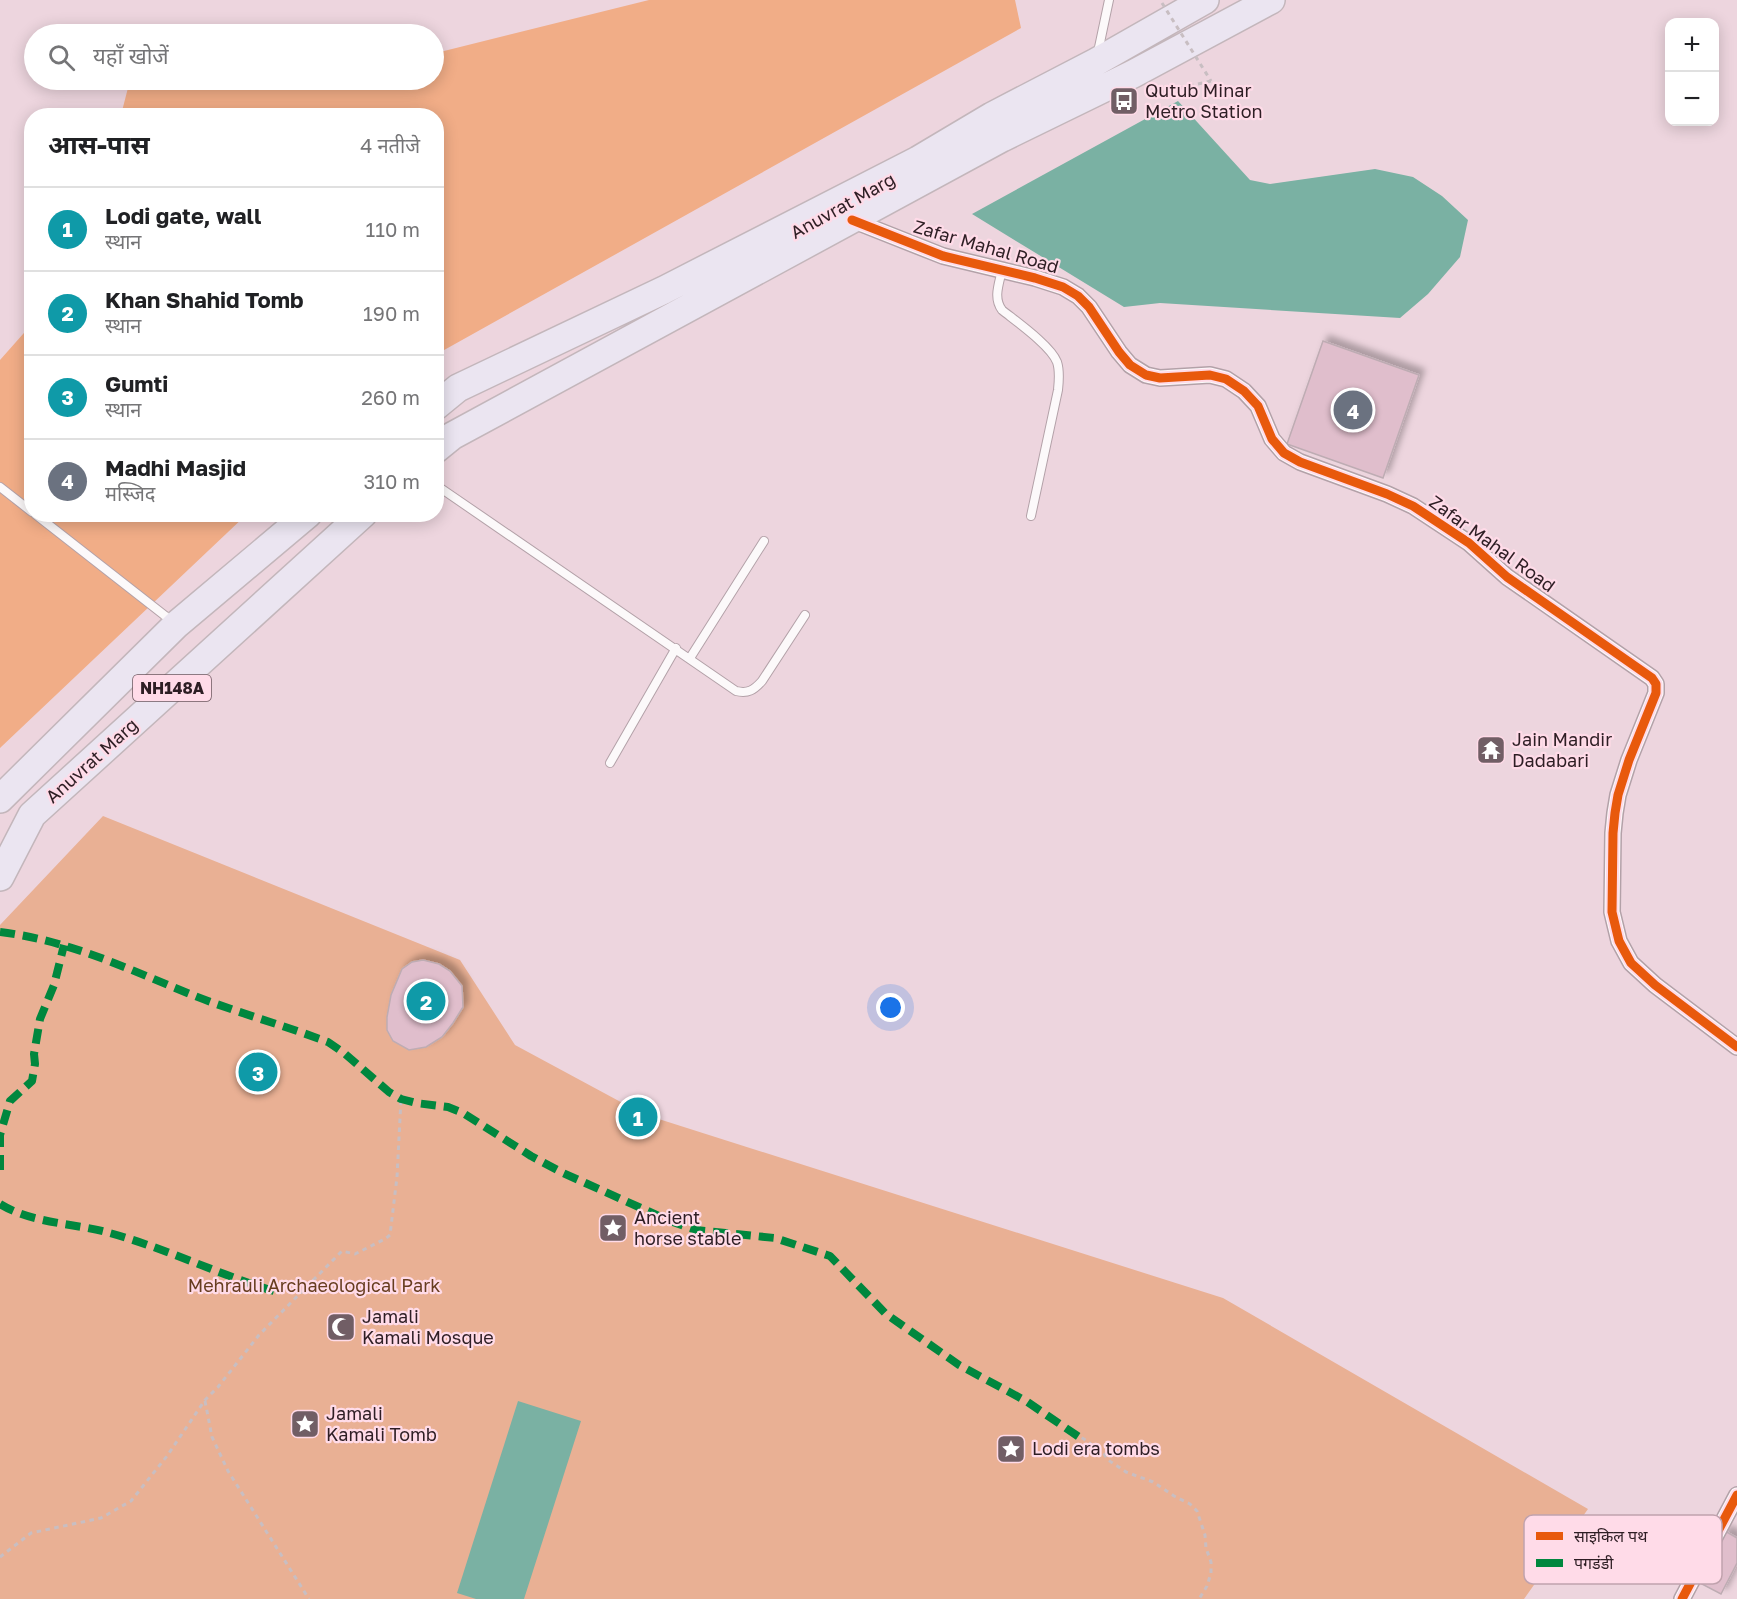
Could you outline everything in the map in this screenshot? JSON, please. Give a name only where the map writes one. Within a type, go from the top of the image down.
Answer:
[{"type":"highway","name":"Anuvrat Marg","points":[[444,399],[458,388],[664,290],[918,160],[992,116],[1095,62],[1205,0]]},
{"type":"highway","name":"Anuvrat Marg","points":[[444,442],[452,436],[1002,138],[1133,74],[1271,0]]},
{"type":"highway","name":"Anuvrat Marg","points":[[0,799],[176,625],[298,522]]},
{"type":"highway","name":"Anuvrat Marg","points":[[0,877],[32,815],[354,522]]},
{"type":"street","name":"Zafar Mahal Road","points":[[852,220],[943,256],[1063,287],[1078,296],[1089,307],[1119,352],[1130,365],[1146,375],[1160,378],[1210,375],[1226,380],[1245,391],[1258,406],[1272,439],[1284,453],[1300,462],[1387,494],[1423,512],[1469,543],[1506,578],[1652,678],[1656,684],[1656,693],[1623,776],[1615,813],[1612,886],[1614,922],[1619,941],[1631,963],[1655,985],[1737,1047]]},
{"type":"street","points":[[1722,1523],[1737,1495]]},
{"type":"street","points":[[1682,1599],[1690,1584]]},
{"type":"lane","points":[[1095,62],[1109,0]]},
{"type":"lane","points":[[1002,270],[997,296],[998,304],[1002,310],[1050,350],[1059,370],[1058,390],[1031,516]]},
{"type":"lane","points":[[0,487],[24,506]]},
{"type":"lane","points":[[444,491],[736,691],[744,693],[754,690],[805,615]]},
{"type":"lane","points":[[45,522],[176,625]]},
{"type":"lane","points":[[690,658],[764,541]]},
{"type":"lane","points":[[610,763],[676,648]]},
{"type":"path","points":[[1158,93],[1211,81],[1162,3]]},
{"type":"path","points":[[0,1557],[32,1533],[101,1518],[131,1501],[205,1400],[259,1335],[342,1251],[355,1254],[390,1235],[397,1177],[401,1100]]},
{"type":"path","points":[[205,1400],[212,1437],[228,1471],[309,1599]]},
{"type":"path","points":[[1074,1433],[1096,1447],[1108,1460],[1126,1472],[1153,1482],[1190,1504],[1197,1511],[1211,1562],[1211,1573],[1207,1586],[1199,1599]]},
{"type":"green space","name":"Mehrauli Archaeological Park","points":[[103,816],[460,960],[515,1045],[643,1114],[1223,1298],[1588,1509],[1584,1515],[1524,1515],[1524,1584],[1535,1584],[1524,1599],[0,1599],[0,925]]},
{"type":"shaded area","points":[[649,0],[1015,0],[1021,28],[444,350],[444,108],[123,108],[127,90],[444,90],[444,51]]},
{"type":"shaded area","points":[[1178,101],[1250,180],[1270,184],[1375,169],[1413,177],[1442,196],[1468,220],[1460,257],[1428,294],[1400,318],[1160,303],[1124,307],[972,214]]},
{"type":"shaded area","points":[[24,333],[24,522],[239,522],[0,748],[0,360]]},
{"type":"shaded area","points":[[518,1401],[581,1421],[524,1599],[476,1599],[457,1593]]},
{"type":"building","points":[[1323,341],[1419,375],[1383,478],[1287,444]]},
{"type":"building","points":[[423,960],[439,964],[450,971],[462,986],[463,1007],[442,1037],[426,1047],[409,1050],[393,1041],[387,1030],[387,1017],[391,995],[402,969],[412,962]]},
{"type":"building","points":[[1725,1531],[1737,1538],[1737,1563],[1721,1594],[1702,1584],[1722,1584],[1722,1537]]},
{"type":"marked path","points":[[0,932],[74,949],[207,1001],[328,1042],[389,1092],[401,1099],[448,1107],[463,1113],[531,1156],[563,1173],[670,1221],[696,1230],[775,1238],[830,1256],[886,1314],[959,1365],[1026,1401],[1082,1439]]},
{"type":"marked path","points":[[0,1170],[0,1135],[10,1101],[32,1081],[40,1019],[54,985],[64,945]]},
{"type":"marked path","points":[[0,1204],[38,1219],[127,1238],[274,1291]]},
{"type":"cycle path","points":[[852,220],[943,256],[1063,287],[1078,296],[1089,307],[1119,352],[1130,365],[1146,375],[1160,378],[1210,375],[1226,379],[1244,391],[1258,406],[1272,439],[1284,453],[1300,462],[1413,506],[1469,543],[1507,577],[1652,678],[1656,684],[1656,693],[1629,760],[1618,795],[1613,833],[1612,912],[1619,941],[1631,963],[1655,985],[1737,1047]]},
{"type":"cycle path","points":[[1722,1523],[1737,1495]]},
{"type":"cycle path","points":[[1682,1599],[1690,1584]]},
{"type":"place","name":"Qutub Minar Metro Station","points":[[1124,101]]},
{"type":"place","name":"Madhi Masjid","points":[[1353,410]]},
{"type":"place","name":"Jain Mandir Dadabari","points":[[1491,750]]},
{"type":"place","name":"Khan Shahid Tomb","points":[[426,1001]]},
{"type":"place","name":"Gumti","points":[[258,1072]]},
{"type":"place","name":"Lodi gate, wall","points":[[638,1117]]},
{"type":"place","name":"Ancient horse stable","points":[[613,1228]]},
{"type":"place","name":"Jamali Kamali Mosque","points":[[341,1327]]},
{"type":"place","name":"Jamali Kamali Tomb","points":[[305,1424]]},
{"type":"place","name":"Lodi era tombs","points":[[1011,1449]]}]
